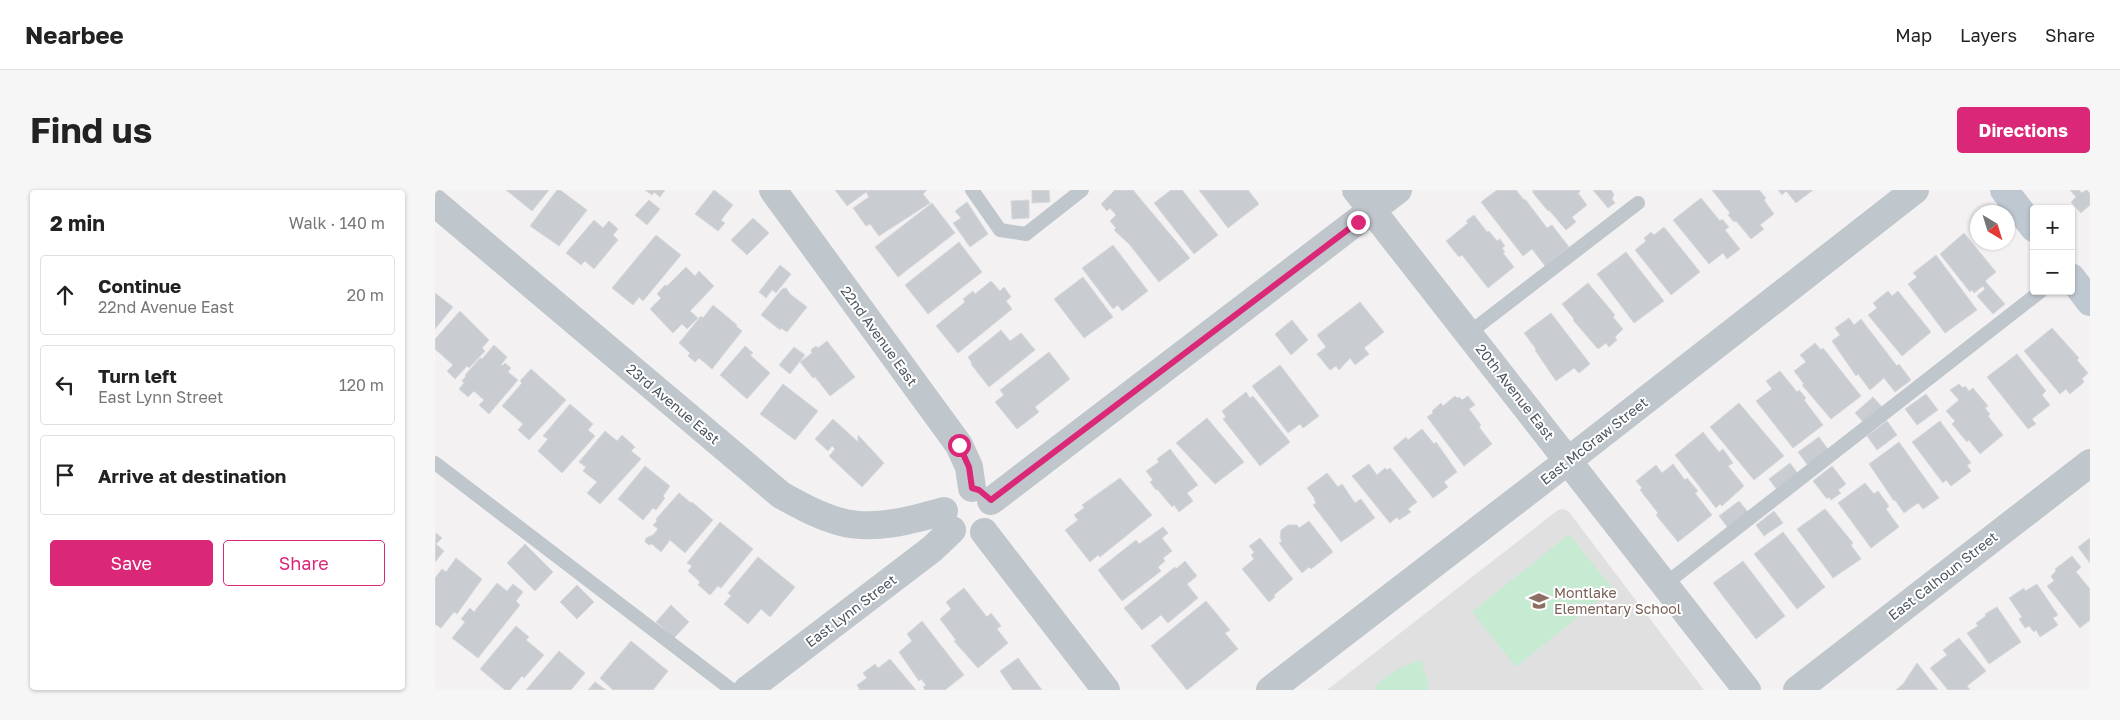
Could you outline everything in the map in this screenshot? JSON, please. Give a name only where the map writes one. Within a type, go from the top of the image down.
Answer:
[{"type":"street","name":"22nd Avenue East","points":[[773,190],[959,445],[982,494]]},
{"type":"street","points":[[982,494],[1364,200],[1398,190]]},
{"type":"street","name":"East McGraw Street","points":[[1270,690],[1915,190]]},
{"type":"street","points":[[2005,190],[2030,223]]},
{"type":"street","name":"20th Avenue East","points":[[1364,200],[1747,690]]},
{"type":"street","name":"23rd Avenue East","points":[[435,203],[781,495],[813,513],[843,523],[881,525],[948,520]]},
{"type":"street","points":[[2075,282],[2090,302]]},
{"type":"street","name":"East Calhoun Street","points":[[1797,690],[2090,463]]},
{"type":"street","points":[[964,488],[982,494],[993,516],[990,524],[984,532],[970,537],[961,536],[948,520],[946,502],[950,495],[964,488]]},
{"type":"street","name":"East Lynn Street","points":[[747,690],[932,549],[948,520]]},
{"type":"street","points":[[984,532],[1106,690]]},
{"type":"lane","points":[[972,190],[1000,230],[1026,234],[1082,190]]},
{"type":"lane","points":[[1469,333],[1638,203]]},
{"type":"lane","points":[[1664,585],[2036,295]]},
{"type":"lane","points":[[435,463],[732,690]]},
{"type":"shaded area","name":"Montlake Elementary School","points":[[1564,509],[1569,512],[1704,690],[1327,690],[1558,510]]},
{"type":"green space","points":[[1569,534],[1613,589],[1516,667],[1472,612]]},
{"type":"green space","points":[[1421,660],[1429,686],[1428,690],[1374,690],[1382,680],[1402,667]]},
{"type":"building","points":[[506,190],[549,190],[532,211]]},
{"type":"building","points":[[557,190],[560,190],[587,210],[559,246],[530,226]]},
{"type":"building","points":[[645,190],[665,190],[660,197],[654,192],[652,195]]},
{"type":"building","points":[[714,190],[733,205],[721,220],[725,223],[718,231],[695,214]]},
{"type":"building","points":[[835,190],[869,190],[847,206]]},
{"type":"building","points":[[869,190],[927,190],[923,194],[930,203],[879,236],[870,224],[866,226],[853,208],[869,197],[866,192]]},
{"type":"building","points":[[1032,190],[1049,190],[1050,202],[1032,203]]},
{"type":"building","points":[[1115,190],[1133,190],[1190,258],[1159,282],[1129,244],[1114,230],[1116,228],[1110,221],[1116,215],[1110,208],[1107,211],[1101,204]]},
{"type":"building","points":[[1171,190],[1182,190],[1218,235],[1194,254],[1154,203]]},
{"type":"building","points":[[1199,190],[1248,190],[1259,204],[1228,228]]},
{"type":"building","points":[[1497,190],[1516,190],[1547,228],[1552,225],[1569,247],[1545,266],[1532,249],[1523,256],[1481,202]]},
{"type":"building","points":[[1533,190],[1579,190],[1580,192],[1578,193],[1587,205],[1572,217],[1576,222],[1566,230],[1533,193]]},
{"type":"building","points":[[1593,190],[1611,190],[1614,194],[1612,199],[1615,203],[1608,208]]},
{"type":"building","points":[[1712,190],[1759,190],[1766,198],[1764,200],[1774,214],[1760,225],[1764,229],[1751,239],[1736,221],[1734,222],[1728,215],[1730,213]]},
{"type":"building","points":[[1778,190],[1813,190],[1796,203],[1786,191],[1782,195]]},
{"type":"building","points":[[2070,190],[2079,190],[2082,193],[2090,190],[2090,205],[2081,213],[2071,202],[2076,197]]},
{"type":"building","points":[[1701,198],[1720,221],[1722,219],[1729,227],[1725,230],[1740,249],[1727,259],[1723,253],[1709,264],[1673,220]]},
{"type":"building","points":[[649,200],[660,209],[647,225],[635,215]]},
{"type":"building","points":[[1029,200],[1029,218],[1012,219],[1011,201]]},
{"type":"building","points":[[967,202],[988,234],[970,247],[953,223],[961,218],[955,211]]},
{"type":"building","points":[[932,203],[955,233],[898,277],[875,247]]},
{"type":"building","points":[[1474,215],[1487,232],[1489,231],[1497,241],[1500,239],[1505,246],[1502,248],[1505,252],[1503,253],[1514,267],[1488,288],[1462,255],[1459,257],[1446,241],[1468,223],[1466,221]]},
{"type":"building","points":[[753,218],[769,233],[747,255],[731,240]]},
{"type":"building","points":[[594,220],[603,228],[609,221],[618,229],[613,235],[618,240],[594,269],[585,261],[581,265],[566,253]]},
{"type":"building","points":[[1664,227],[1700,272],[1671,295],[1635,250],[1646,241],[1644,238],[1651,232],[1654,235]]},
{"type":"building","points":[[1964,233],[1970,240],[1970,250],[1978,250],[1996,272],[1985,281],[2005,304],[1993,314],[1977,296],[1985,289],[1983,286],[1974,293],[1972,290],[1970,292],[1940,254]]},
{"type":"building","points":[[656,235],[681,255],[643,301],[639,297],[633,305],[612,288]]},
{"type":"building","points":[[959,242],[982,272],[928,314],[905,285]]},
{"type":"building","points":[[1113,245],[1148,291],[1122,311],[1118,305],[1113,309],[1082,268]]},
{"type":"building","points":[[1626,252],[1664,301],[1634,323],[1597,274]]},
{"type":"building","points":[[1936,255],[1977,310],[1945,333],[1908,284],[1917,277],[1913,273]]},
{"type":"building","points":[[780,265],[791,274],[776,293],[772,290],[766,298],[759,292]]},
{"type":"building","points":[[686,267],[695,276],[699,271],[714,286],[690,311],[698,318],[687,329],[682,324],[673,333],[650,309],[661,298],[657,294]]},
{"type":"building","points":[[1083,277],[1113,317],[1084,338],[1054,299]]},
{"type":"building","points":[[991,281],[1000,291],[1004,287],[1011,297],[1006,301],[1012,309],[958,353],[936,326],[965,302],[963,299],[973,291],[975,294]]},
{"type":"building","points":[[1588,283],[1615,315],[1613,317],[1623,329],[1615,337],[1617,340],[1609,347],[1606,343],[1598,349],[1562,304]]},
{"type":"building","points":[[786,288],[790,294],[807,307],[787,332],[781,328],[780,330],[761,315],[782,289]]},
{"type":"building","points":[[1888,291],[1892,296],[1898,291],[1931,332],[1902,356],[1868,315],[1877,308],[1873,303]]},
{"type":"building","points":[[435,293],[453,307],[435,329]]},
{"type":"building","points":[[1360,302],[1384,332],[1364,348],[1369,354],[1355,365],[1350,358],[1339,370],[1336,366],[1330,370],[1317,354],[1326,347],[1317,335]]},
{"type":"building","points":[[713,305],[742,331],[712,369],[699,358],[695,362],[688,356],[690,353],[679,343],[701,316],[703,318]]},
{"type":"building","points":[[460,311],[489,340],[482,348],[485,351],[469,368],[467,366],[455,379],[447,371],[453,365],[435,349],[435,339]]},
{"type":"building","points":[[1551,313],[1590,364],[1579,373],[1574,368],[1556,381],[1524,333]]},
{"type":"building","points":[[1849,318],[1854,325],[1861,319],[1897,366],[1899,364],[1911,380],[1895,392],[1884,378],[1870,390],[1858,374],[1856,376],[1832,341],[1840,335],[1835,328]]},
{"type":"building","points":[[1292,320],[1308,340],[1291,355],[1275,334]]},
{"type":"building","points":[[2052,328],[2079,358],[2077,360],[2088,373],[2082,379],[2084,382],[2070,394],[2066,389],[2060,394],[2024,351]]},
{"type":"building","points":[[1001,330],[1010,341],[1021,333],[1035,350],[989,387],[971,364],[968,357]]},
{"type":"building","points":[[827,341],[855,377],[830,396],[800,362],[812,353],[811,350],[816,346],[818,348]]},
{"type":"building","points":[[1815,343],[1821,350],[1823,348],[1861,396],[1831,419],[1802,385],[1804,384],[1794,371],[1806,362],[1800,355]]},
{"type":"building","points":[[494,345],[507,357],[501,365],[505,363],[511,368],[508,372],[518,380],[489,414],[479,405],[484,400],[474,391],[468,397],[459,389],[464,383],[462,381],[465,375]]},
{"type":"building","points":[[745,346],[753,353],[750,355],[770,373],[747,399],[720,375]]},
{"type":"building","points":[[794,347],[805,355],[790,374],[779,365]]},
{"type":"building","points":[[1049,352],[1070,379],[1035,407],[1039,412],[1017,429],[995,402],[1004,395],[1000,390]]},
{"type":"building","points":[[2017,354],[2046,391],[2042,395],[2050,405],[2032,419],[2036,424],[2028,429],[1987,377]]},
{"type":"building","points":[[1280,365],[1319,416],[1303,428],[1300,424],[1288,433],[1252,386]]},
{"type":"building","points":[[531,369],[566,400],[529,440],[518,430],[523,424],[502,406],[522,383],[520,381]]},
{"type":"building","points":[[1780,371],[1797,392],[1799,390],[1806,398],[1804,400],[1823,425],[1793,448],[1756,401],[1772,389],[1766,381]]},
{"type":"building","points":[[783,384],[818,411],[795,440],[760,414]]},
{"type":"building","points":[[1959,384],[1963,388],[1965,386],[1969,391],[1973,388],[1988,406],[1985,408],[1990,414],[1988,416],[2003,435],[1980,454],[1969,440],[1967,442],[1952,424],[1955,421],[1946,411],[1959,400],[1950,390]]},
{"type":"building","points":[[1246,392],[1250,398],[1253,396],[1290,442],[1260,466],[1223,419],[1226,417],[1222,411]]},
{"type":"building","points":[[1926,394],[1938,410],[1917,425],[1905,409]]},
{"type":"building","points":[[1455,396],[1462,400],[1468,396],[1475,405],[1469,409],[1481,425],[1479,427],[1492,444],[1464,466],[1427,417],[1441,403],[1443,406]]},
{"type":"building","points":[[1873,397],[1883,408],[1865,424],[1855,413]]},
{"type":"building","points":[[1739,403],[1784,456],[1754,480],[1710,427]]},
{"type":"building","points":[[570,404],[593,424],[588,430],[595,436],[562,473],[538,451],[548,439],[543,436]]},
{"type":"building","points":[[1207,418],[1244,462],[1215,484],[1176,443]]},
{"type":"building","points":[[833,419],[858,442],[858,435],[884,463],[862,487],[829,456],[835,449],[832,446],[828,451],[815,439]]},
{"type":"building","points":[[1887,421],[1897,435],[1877,450],[1867,436]]},
{"type":"building","points":[[1940,421],[1971,463],[1967,465],[1971,471],[1951,486],[1946,480],[1943,483],[1912,442]]},
{"type":"building","points":[[1422,429],[1434,444],[1436,442],[1457,472],[1444,482],[1448,487],[1433,498],[1393,448],[1406,437],[1408,440]]},
{"type":"building","points":[[605,431],[617,441],[622,435],[635,447],[631,451],[641,459],[600,504],[587,493],[597,482],[583,471],[586,467],[579,462]]},
{"type":"building","points":[[1703,432],[1719,452],[1723,449],[1733,463],[1728,466],[1744,486],[1722,506],[1720,504],[1716,508],[1675,455]]},
{"type":"building","points":[[1819,437],[1830,452],[1809,467],[1798,452]]},
{"type":"building","points":[[1899,442],[1939,498],[1923,509],[1918,503],[1904,513],[1869,464]]},
{"type":"building","points":[[1170,449],[1198,485],[1187,493],[1193,501],[1179,512],[1174,505],[1172,507],[1156,490],[1150,482],[1153,480],[1146,471],[1159,462],[1157,459]]},
{"type":"building","points":[[1790,463],[1799,475],[1778,491],[1769,479]]},
{"type":"building","points":[[1369,464],[1377,475],[1385,468],[1387,470],[1390,468],[1417,502],[1408,509],[1411,512],[1399,520],[1397,517],[1390,523],[1352,476]]},
{"type":"building","points":[[1673,464],[1685,480],[1687,478],[1698,491],[1695,493],[1712,515],[1678,542],[1656,515],[1658,513],[1640,490],[1642,488],[1636,481],[1656,465],[1662,473]]},
{"type":"building","points":[[645,466],[670,486],[663,496],[665,498],[656,510],[653,508],[643,520],[618,499]]},
{"type":"building","points":[[1832,466],[1846,484],[1838,490],[1841,493],[1831,500],[1829,497],[1827,499],[1813,481]]},
{"type":"building","points":[[1327,473],[1338,487],[1342,484],[1355,503],[1361,499],[1375,518],[1341,542],[1313,505],[1316,503],[1315,499],[1307,488]]},
{"type":"building","points":[[1120,478],[1152,515],[1100,557],[1098,555],[1090,562],[1065,530],[1078,520],[1074,515],[1084,508],[1082,505]]},
{"type":"building","points":[[1865,483],[1874,494],[1878,491],[1889,506],[1886,509],[1899,527],[1871,548],[1838,503]]},
{"type":"building","points":[[679,493],[713,520],[685,553],[670,540],[661,552],[652,544],[649,545],[645,542],[646,538],[653,535],[658,529],[653,525],[657,521],[656,519]]},
{"type":"building","points":[[1739,501],[1748,512],[1728,528],[1719,516]]},
{"type":"building","points":[[1825,509],[1853,543],[1851,545],[1861,559],[1833,578],[1797,529]]},
{"type":"building","points":[[1774,511],[1783,523],[1764,536],[1756,525]]},
{"type":"building","points":[[1309,521],[1333,552],[1311,569],[1309,567],[1302,573],[1279,543],[1282,541],[1280,538],[1281,530],[1288,525],[1297,525],[1299,528]]},
{"type":"building","points":[[720,522],[753,549],[721,588],[718,586],[710,595],[698,585],[700,582],[688,571],[692,566],[687,563]]},
{"type":"building","points":[[1163,527],[1168,533],[1162,538],[1172,551],[1163,558],[1165,561],[1158,567],[1161,571],[1122,601],[1098,570],[1136,540],[1139,544]]},
{"type":"building","points":[[1783,532],[1825,587],[1797,609],[1754,554]]},
{"type":"building","points":[[436,533],[442,538],[436,544],[444,551],[435,562]]},
{"type":"building","points":[[1260,538],[1293,579],[1274,595],[1275,597],[1269,602],[1242,569],[1254,559],[1251,555],[1254,552],[1249,546]]},
{"type":"building","points":[[2090,538],[2090,563],[2078,547]]},
{"type":"building","points":[[525,544],[553,572],[535,591],[507,563]]},
{"type":"building","points":[[2072,556],[2081,567],[2076,572],[2090,589],[2090,620],[2080,628],[2047,586],[2054,581],[2051,576],[2056,571],[2055,569]]},
{"type":"building","points":[[758,557],[795,587],[770,617],[761,609],[748,624],[724,604],[731,596],[728,593]]},
{"type":"building","points":[[456,558],[482,579],[457,614],[454,612],[441,628],[435,624],[435,578],[442,569],[446,572]]},
{"type":"building","points":[[1185,561],[1197,576],[1187,584],[1198,598],[1168,623],[1161,615],[1142,630],[1124,608]]},
{"type":"building","points":[[1743,561],[1785,616],[1756,639],[1713,583]]},
{"type":"building","points":[[497,583],[507,591],[513,584],[523,592],[516,601],[520,605],[478,658],[452,638],[465,622],[461,619],[470,608],[474,612]]},
{"type":"building","points":[[2037,584],[2058,615],[2053,618],[2058,625],[2040,637],[2036,630],[2034,632],[2029,626],[2025,628],[2019,619],[2022,617],[2009,598],[2024,588],[2025,591]]},
{"type":"building","points":[[577,585],[594,602],[577,619],[560,602]]},
{"type":"building","points":[[964,588],[987,617],[991,613],[1001,626],[997,629],[1008,643],[978,668],[954,641],[956,640],[940,619],[951,609],[946,602]]},
{"type":"building","points":[[1206,601],[1230,630],[1225,633],[1238,649],[1187,690],[1151,646]]},
{"type":"building","points":[[671,605],[689,622],[674,638],[656,622]]},
{"type":"building","points":[[1997,607],[2021,642],[1989,664],[1967,633],[1978,626],[1976,623],[1986,616],[1985,614]]},
{"type":"building","points":[[922,621],[964,675],[945,690],[925,690],[923,687],[926,685],[921,679],[919,681],[899,652],[912,641],[907,634]]},
{"type":"building","points":[[516,626],[529,637],[526,640],[544,655],[524,678],[522,676],[510,690],[505,690],[480,669]]},
{"type":"building","points":[[1959,638],[1986,671],[1967,686],[1970,690],[1948,690],[1930,668],[1947,655],[1943,650]]},
{"type":"building","points":[[631,641],[668,671],[653,690],[613,690],[600,678]]},
{"type":"building","points":[[559,651],[585,673],[571,690],[526,690]]},
{"type":"building","points":[[1018,658],[1042,690],[1013,690],[1000,671]]},
{"type":"building","points":[[890,659],[916,690],[860,690],[857,685],[867,678],[863,673],[875,664],[878,668]]},
{"type":"building","points":[[1917,663],[1938,690],[1896,690],[1903,684]]},
{"type":"building","points":[[595,682],[606,690],[588,690]]},
{"type":"place","name":"Montlake Elementary School","points":[[1539,601]]},
{"type":"route","points":[[959,445],[969,467],[972,488],[986,494],[991,500],[1358,222]]}]
